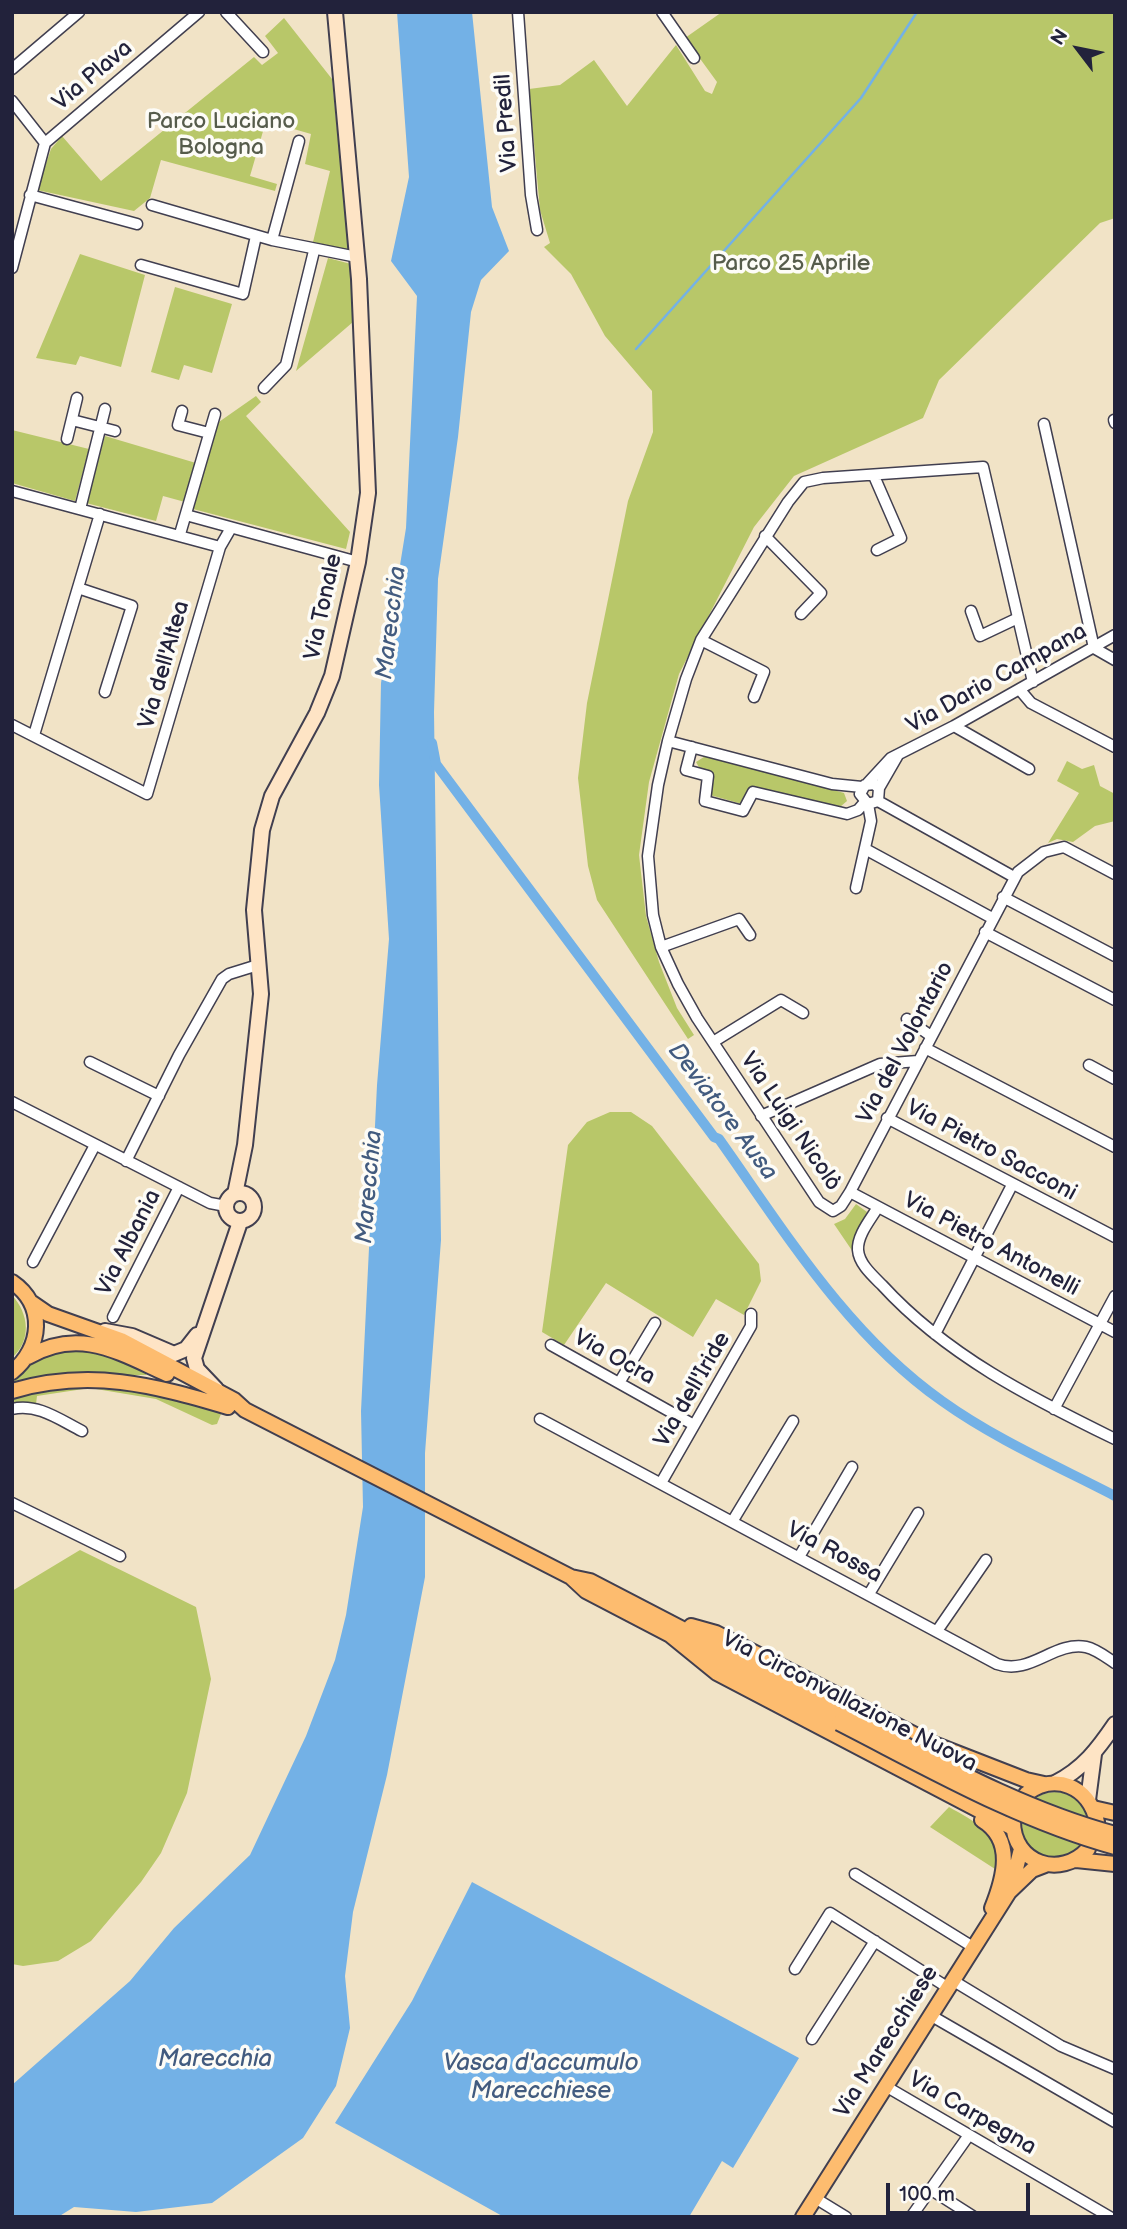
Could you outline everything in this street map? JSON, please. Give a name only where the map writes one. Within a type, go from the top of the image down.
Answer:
[{"type":"main road","name":"Via Circonvallazione Nuova","points":[[12,1282],[32,1303],[48,1314],[121,1340],[218,1391],[245,1410],[571,1577],[590,1581],[672,1629],[1012,1811],[1069,1835],[1115,1847]]},
{"type":"main road","points":[[12,1372],[28,1357],[36,1334],[37,1321],[32,1303]]},
{"type":"main road","name":"Via Circonvallazione Nuova","points":[[28,1357],[62,1342],[98,1345],[192,1385],[228,1407],[245,1410]]},
{"type":"main road","points":[[12,1391],[64,1381],[125,1381],[159,1386],[228,1407]]},
{"type":"main road","points":[[672,1629],[717,1673],[1013,1825],[1021,1849],[1033,1860],[1045,1865],[1061,1866],[1076,1860],[1088,1849]]},
{"type":"main road","points":[[672,1629],[716,1633],[931,1743],[1026,1780],[1074,1787],[1093,1810],[1115,1813]]},
{"type":"main road","name":"Via Circonvallazione Nuova","points":[[843,1719],[1016,1801],[1074,1824],[1115,1835]]},
{"type":"main road","points":[[898,1767],[987,1822],[1001,1839],[1004,1852],[1003,1874],[977,1941]]},
{"type":"main road","points":[[1026,1794],[1050,1783]]},
{"type":"main road","name":"Via Marecchiese","points":[[1009,1892],[1021,1849]]},
{"type":"main road","points":[[1076,1860],[1115,1864]]},
{"type":"main road","name":"Via Marecchiese","points":[[803,2217],[1009,1892],[1032,1870],[1045,1865]]},
{"type":"street","points":[[12,69],[79,12]]},
{"type":"street","name":"Via Plava","points":[[45,143],[199,12]]},
{"type":"street","points":[[226,12],[263,52]]},
{"type":"street","name":"Via Tonale","points":[[235,1194],[255,1067],[261,994],[254,910],[262,830],[272,796],[317,713],[332,676],[358,562],[368,493],[368,442],[357,257],[335,12]]},
{"type":"street","name":"Via Predil","points":[[518,12],[531,195],[537,230]]},
{"type":"street","points":[[662,12],[694,58]]},
{"type":"street","points":[[12,101],[45,143],[12,268]]},
{"type":"street","points":[[272,240],[299,141]]},
{"type":"street","points":[[30,195],[137,225]]},
{"type":"street","points":[[152,205],[314,251],[357,257]]},
{"type":"street","points":[[141,265],[243,294],[256,236]]},
{"type":"street","points":[[264,388],[286,365],[314,251]]},
{"type":"street","points":[[67,439],[77,398]]},
{"type":"street","points":[[80,509],[105,410]]},
{"type":"street","points":[[182,411],[178,425],[209,433]]},
{"type":"street","points":[[180,534],[215,414]]},
{"type":"street","points":[[72,420],[116,431]]},
{"type":"street","points":[[1044,424],[1094,648],[1115,660]]},
{"type":"street","points":[[877,551],[901,538],[874,476],[983,467],[1033,682]]},
{"type":"street","name":"Via Luigi Nicolò","points":[[841,1206],[833,1211],[819,1202],[713,1042],[661,947],[653,915],[648,856],[658,785],[668,741],[686,679],[701,640],[765,536],[804,482],[823,478],[874,476]]},
{"type":"street","points":[[12,491],[180,534],[220,547]]},
{"type":"street","points":[[12,725],[34,735],[100,514]]},
{"type":"street","points":[[186,515],[358,562]]},
{"type":"street","name":"Via dell'Altea","points":[[34,735],[147,794],[220,547],[231,528]]},
{"type":"street","points":[[765,536],[821,593],[801,614]]},
{"type":"street","points":[[78,588],[132,606],[105,692]]},
{"type":"street","points":[[971,611],[980,636],[1018,618]]},
{"type":"street","name":"Via Dario Campana","points":[[868,797],[883,764],[1115,635]]},
{"type":"street","points":[[701,640],[764,672],[754,697]]},
{"type":"street","points":[[1020,690],[1031,703],[1115,747]]},
{"type":"street","points":[[954,726],[1029,769]]},
{"type":"street","points":[[668,741],[832,784],[868,797],[1014,877],[1022,866],[1044,852],[1064,847],[1115,874]]},
{"type":"street","points":[[692,747],[686,770],[708,776],[705,801],[744,811],[753,792],[847,814],[858,810],[868,797]]},
{"type":"street","name":"Via Dario Campana","points":[[868,797],[879,788],[898,755]]},
{"type":"street","points":[[856,888],[867,850],[871,821],[868,797]]},
{"type":"street","points":[[867,850],[992,918]]},
{"type":"street","name":"Via del Volontario","points":[[841,1206],[1014,877]]},
{"type":"street","points":[[1003,897],[1115,956]]},
{"type":"street","points":[[661,947],[739,919],[750,935]]},
{"type":"street","points":[[985,932],[1115,1000]]},
{"type":"street","points":[[126,1161],[222,979],[229,974],[258,965]]},
{"type":"street","name":"Via Luigi Nicolò","points":[[713,1042],[781,1000],[803,1013]]},
{"type":"street","points":[[907,1018],[932,1036]]},
{"type":"street","points":[[925,1048],[1115,1147]]},
{"type":"street","points":[[761,1116],[880,1064],[918,1061]]},
{"type":"street","points":[[90,1062],[159,1096]]},
{"type":"street","points":[[1088,1065],[1115,1079]]},
{"type":"street","points":[[12,1102],[210,1203],[226,1206]]},
{"type":"street","name":"Via Pietro Sacconi","points":[[887,1118],[1115,1237]]},
{"type":"street","points":[[33,1262],[95,1144]]},
{"type":"street","points":[[935,1334],[1012,1185]]},
{"type":"street","name":"Via Albania","points":[[113,1317],[179,1187]]},
{"type":"street","name":"Via Pietro Antonelli","points":[[850,1192],[1115,1332]]},
{"type":"street","points":[[218,1391],[194,1363],[202,1328],[240,1222],[252,1216],[254,1207],[248,1196],[235,1194],[226,1206]]},
{"type":"street","points":[[226,1206],[230,1217],[240,1222]]},
{"type":"street","points":[[878,1207],[859,1239],[860,1258],[888,1291],[935,1334],[1004,1382],[1115,1439]]},
{"type":"street","points":[[1054,1409],[1115,1296]]},
{"type":"street","name":"Via dell'Iride","points":[[661,1483],[751,1326],[751,1314]]},
{"type":"street","points":[[619,1383],[655,1323]]},
{"type":"street","points":[[96,1331],[113,1330],[174,1354],[186,1349],[202,1328]]},
{"type":"street","name":"Via Ocra","points":[[551,1345],[694,1425]]},
{"type":"street","points":[[12,1409],[25,1406],[37,1408],[82,1431]]},
{"type":"street","name":"Via Rossa","points":[[540,1419],[1006,1668],[1025,1666],[1076,1646],[1088,1647],[1115,1663]]},
{"type":"street","points":[[732,1522],[793,1421]]},
{"type":"street","points":[[800,1557],[852,1468]]},
{"type":"street","points":[[12,1503],[120,1556]]},
{"type":"street","points":[[869,1594],[918,1513]]},
{"type":"street","points":[[937,1631],[986,1560]]},
{"type":"street","points":[[1050,1783],[1070,1776],[1094,1754],[1115,1724]]},
{"type":"street","points":[[1093,1810],[1094,1754]]},
{"type":"street","points":[[855,1874],[977,1941]]},
{"type":"street","points":[[795,1969],[830,1913],[949,1984],[1061,2046],[1115,2069]]},
{"type":"street","points":[[812,2039],[875,1941]]},
{"type":"street","points":[[930,2015],[1115,2122]]},
{"type":"street","name":"Via Carpegna","points":[[887,2087],[1113,2217]]},
{"type":"street","points":[[911,2217],[969,2135]]},
{"type":"street","points":[[930,2189],[974,2217]]},
{"type":"street","points":[[815,2198],[846,2217]]},
{"type":"green space","name":"Parco 25 Aprile","points":[[722,12],[1115,12],[1115,218],[1100,223],[939,380],[923,418],[794,476],[754,527],[679,674],[649,782],[639,855],[646,916],[659,962],[677,1008],[694,1035],[688,1039],[597,900],[588,866],[578,778],[587,703],[628,501],[653,432],[652,391],[605,336],[571,274],[544,247],[550,243],[540,210],[529,89],[560,85],[594,60],[627,106],[676,45],[705,91],[712,94],[717,82],[685,38]]},
{"type":"green space","name":"Parco Luciano Bologna","points":[[284,18],[332,79],[349,250],[313,242],[330,171],[305,164],[311,134],[266,121],[250,176],[277,184],[275,191],[161,160],[150,198],[134,211],[37,190],[51,149],[62,136],[101,181],[254,57],[262,65],[278,53],[265,36]]},
{"type":"green space","points":[[80,254],[145,275],[121,367],[80,356],[76,365],[36,358]]},
{"type":"green space","points":[[328,258],[351,264],[353,322],[296,371]]},
{"type":"green space","points":[[175,287],[232,304],[212,373],[184,365],[179,380],[151,372]]},
{"type":"green space","points":[[256,396],[261,402],[246,416],[350,532],[346,549],[193,509],[216,424]]},
{"type":"green space","points":[[12,430],[89,449],[75,501],[12,483]]},
{"type":"green space","points":[[105,436],[196,463],[185,502],[163,496],[156,521],[86,503]]},
{"type":"green space","points":[[707,755],[844,793],[847,801],[840,807],[751,787],[742,804],[710,795],[713,775],[701,771],[696,762]]},
{"type":"green space","points":[[1067,761],[1082,769],[1094,765],[1100,786],[1115,794],[1115,821],[1095,826],[1073,842],[1057,839],[1048,843],[1079,793],[1057,781]]},
{"type":"green space","points":[[610,1112],[631,1112],[652,1126],[759,1264],[761,1281],[744,1315],[716,1299],[693,1337],[606,1283],[564,1345],[542,1332],[568,1145],[587,1122]]},
{"type":"green space","points":[[856,1204],[867,1212],[854,1242],[853,1252],[834,1224],[845,1219]]},
{"type":"green space","points":[[12,1295],[22,1310],[26,1327],[23,1343],[12,1358]]},
{"type":"green space","points":[[89,1347],[147,1370],[146,1375],[107,1375],[12,1385],[12,1377],[47,1350]]},
{"type":"green space","points":[[125,1384],[219,1411],[221,1414],[217,1424],[212,1425],[156,1399],[90,1388],[37,1396],[36,1404],[24,1402],[12,1405],[12,1394],[51,1385]]},
{"type":"green space","points":[[80,1550],[196,1607],[211,1679],[187,1793],[161,1853],[141,1882],[91,1941],[58,1961],[23,1966],[12,1964],[12,1591]]},
{"type":"green space","points":[[1055,1792],[1068,1795],[1078,1802],[1085,1812],[1088,1825],[1085,1838],[1078,1848],[1068,1855],[1055,1858],[1042,1855],[1032,1848],[1025,1838],[1022,1825],[1025,1812],[1032,1802],[1042,1795]]},
{"type":"green space","points":[[949,1807],[977,1824],[991,1838],[995,1847],[995,1869],[930,1827]]},
{"type":"water","name":"Marecchia","points":[[397,12],[472,12],[492,207],[509,251],[481,280],[471,312],[458,437],[438,579],[434,712],[441,1240],[425,1453],[425,1577],[387,1775],[353,1912],[345,1976],[350,2028],[336,2086],[303,2138],[212,2203],[136,2212],[74,2207],[58,2217],[12,2217],[12,2085],[130,1981],[174,1928],[250,1855],[306,1736],[335,1660],[346,1615],[363,1507],[361,1411],[377,1085],[389,939],[379,785],[381,683],[406,528],[417,296],[391,261],[409,177]]},
{"type":"water","name":"Vasca d'accumulo Marecchiese","points":[[472,1882],[799,2058],[733,2168],[722,2161],[689,2217],[504,2217],[335,2123],[412,2001]]},
{"type":"waterway","points":[[636,349],[861,98],[917,12]]},
{"type":"waterway","name":"Deviatore Ausa","points":[[432,743],[436,764],[714,1137],[719,1139],[820,1280],[876,1345],[908,1374],[962,1415],[1115,1496]]}]
